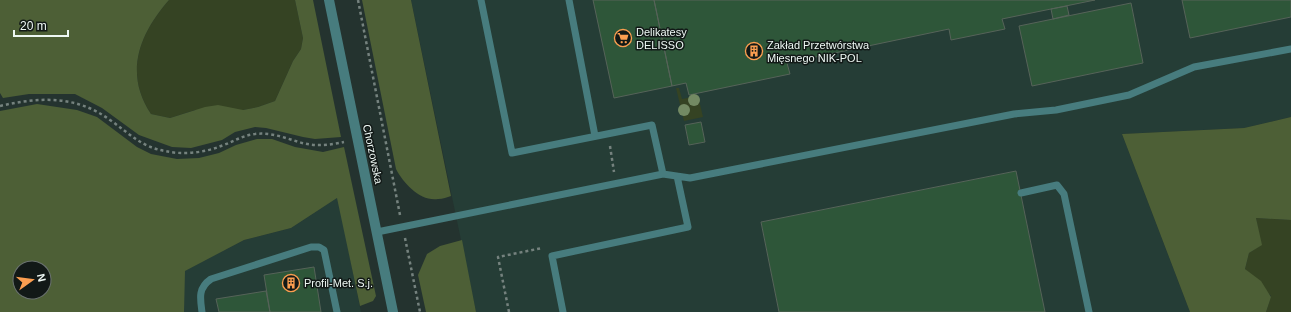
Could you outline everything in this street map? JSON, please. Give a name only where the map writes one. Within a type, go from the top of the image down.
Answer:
[{"type":"street","name":"Chorzowska","points":[[329,0],[392,312]]},
{"type":"lane","points":[[481,0],[512,153],[652,125],[662,174]]},
{"type":"lane","points":[[569,0],[595,136]]},
{"type":"lane","points":[[377,232],[662,174],[690,178],[1014,114],[1056,110],[1129,95],[1194,68],[1291,49]]},
{"type":"lane","points":[[563,312],[552,256],[688,227],[677,176]]},
{"type":"lane","points":[[1021,192],[1057,185],[1064,194],[1089,312]]},
{"type":"lane","points":[[202,312],[200,293],[204,284],[211,279],[311,247],[319,247],[324,250],[337,312]]},
{"type":"path","points":[[358,0],[420,312]]},
{"type":"path","points":[[0,106],[35,100],[65,100],[81,105],[102,115],[138,142],[164,151],[179,153],[191,153],[215,148],[242,137],[255,134],[269,134],[301,143],[320,145],[358,138]]},
{"type":"path","points":[[607,133],[615,172],[612,172]]},
{"type":"shaded area","name":"Zakład Przetwórstwa Mięsnego NIK-POL","points":[[411,0],[1291,0],[1291,117],[1244,128],[1122,134],[1190,312],[476,312]]},
{"type":"shaded area","points":[[338,197],[361,312],[184,312],[184,271],[244,240],[291,228]]},
{"type":"green space","points":[[0,0],[169,0],[159,13],[143,40],[137,69],[138,84],[143,99],[151,114],[170,118],[205,107],[218,105],[243,110],[275,101],[293,61],[301,49],[303,38],[295,0],[313,0],[341,137],[315,139],[255,127],[235,132],[222,140],[191,148],[172,147],[139,135],[102,108],[75,94],[29,94],[3,98],[0,93]]},
{"type":"green space","points":[[169,0],[295,0],[303,38],[301,49],[293,61],[275,101],[243,110],[195,110],[170,118],[151,114],[143,99],[138,84],[137,69],[139,55],[143,40],[150,27]]},
{"type":"green space","points":[[362,0],[411,0],[451,196],[440,199],[425,198],[419,195],[403,180],[396,169]]},
{"type":"green space","points":[[676,88],[679,88],[682,99],[698,96],[703,117],[684,121]]},
{"type":"green space","points":[[37,104],[77,110],[97,117],[137,147],[151,154],[177,159],[199,158],[219,153],[236,145],[257,139],[272,139],[295,147],[323,152],[344,147],[376,296],[373,301],[360,306],[337,198],[291,228],[244,240],[185,271],[184,312],[0,312],[0,111]]},
{"type":"green space","points":[[1291,117],[1291,220],[1256,218],[1262,245],[1249,253],[1245,269],[1261,281],[1271,297],[1266,312],[1190,312],[1122,134],[1244,128]]},
{"type":"green space","points":[[1256,218],[1291,220],[1291,312],[1266,312],[1271,296],[1245,269],[1249,253],[1261,245]]},
{"type":"green space","points":[[462,240],[476,312],[426,312],[418,275],[427,254],[440,246]]},
{"type":"building","points":[[593,0],[654,0],[672,86],[614,98]]},
{"type":"building","name":"Zakład Przetwórstwa Mięsnego NIK-POL","points":[[654,0],[1095,0],[1002,19],[1005,29],[951,40],[949,29],[787,63],[790,74],[689,95],[686,83],[672,86]]},
{"type":"building","points":[[1182,0],[1291,0],[1291,17],[1190,38]]},
{"type":"building","points":[[1131,3],[1143,63],[1032,86],[1019,26]]},
{"type":"building","points":[[1067,6],[1069,15],[1053,19],[1051,9]]},
{"type":"building","points":[[701,122],[705,142],[689,145],[685,125]]},
{"type":"building","points":[[1016,171],[1045,312],[779,312],[761,222]]},
{"type":"building","name":"Profil-Met. S.j.","points":[[314,267],[321,312],[270,312],[264,275]]},
{"type":"building","points":[[266,291],[270,312],[219,312],[216,299]]},
{"type":"place","name":"Delikatesy DELISSO","points":[[623,38]]},
{"type":"place","name":"Zakład Przetwórstwa Mięsnego NIK-POL","points":[[754,51]]},
{"type":"place","name":"Profil-Met. S.j.","points":[[291,283]]}]
